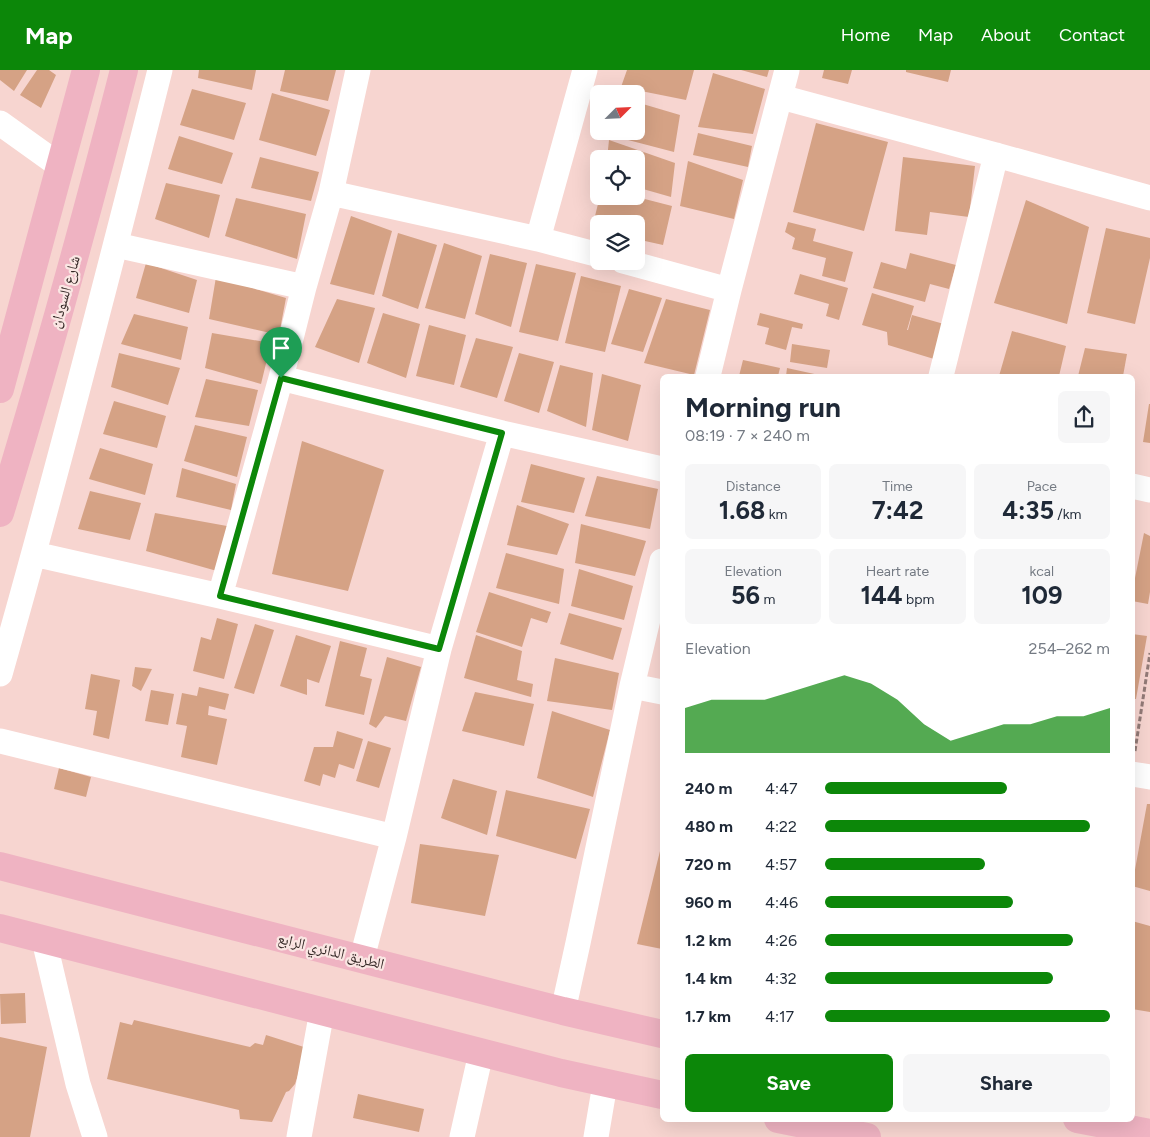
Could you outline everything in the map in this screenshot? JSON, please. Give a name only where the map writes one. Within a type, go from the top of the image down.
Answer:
[{"type":"main road","points":[[0,389],[86,70]]},
{"type":"main road","name":"شارع السودان","points":[[0,513],[90,202],[124,70]]},
{"type":"main road","points":[[0,844],[36,874]]},
{"type":"main road","name":"الطريق الدائري الرابع","points":[[0,866],[563,1011],[660,1034]]},
{"type":"main road","points":[[0,928],[481,1053],[605,1084],[660,1095]]},
{"type":"main road","points":[[793,1122],[867,1137]]},
{"type":"main road","points":[[1092,1122],[1150,1133]]},
{"type":"street","points":[[0,674],[116,245],[160,70]]},
{"type":"street","points":[[220,596],[331,193],[358,70]]},
{"type":"street","points":[[538,239],[585,70]]},
{"type":"street","points":[[709,374],[787,70]]},
{"type":"street","points":[[780,97],[1150,198]]},
{"type":"street","points":[[0,123],[60,166]]},
{"type":"street","points":[[942,374],[996,156]]},
{"type":"street","points":[[331,193],[538,239],[590,253]]},
{"type":"street","points":[[116,245],[304,287]]},
{"type":"street","points":[[645,267],[730,290]]},
{"type":"street","points":[[281,378],[502,433],[660,469]]},
{"type":"street","points":[[362,958],[394,837],[439,649],[502,433]]},
{"type":"street","points":[[1135,487],[1150,490]]},
{"type":"street","points":[[34,554],[220,596],[439,649]]},
{"type":"street","points":[[563,1011],[632,686],[660,569]]},
{"type":"street","points":[[632,686],[660,692]]},
{"type":"street","points":[[0,741],[394,837]]},
{"type":"street","points":[[1135,767],[1150,777]]},
{"type":"street","points":[[44,940],[78,1084],[95,1137]]},
{"type":"street","points":[[299,1137],[322,1011]]},
{"type":"street","points":[[462,1137],[481,1053]]},
{"type":"street","points":[[596,1137],[605,1084]]},
{"type":"path","points":[[1135,753],[1150,653]]},
{"type":"building","points":[[0,70],[27,70],[14,91],[0,80]]},
{"type":"building","points":[[37,70],[49,70],[56,75],[41,108],[20,95]]},
{"type":"building","points":[[199,70],[256,70],[252,90],[198,78]]},
{"type":"building","points":[[285,70],[336,70],[328,101],[280,91]]},
{"type":"building","points":[[627,70],[694,70],[686,100],[645,92],[645,85],[622,85]]},
{"type":"building","points":[[741,70],[769,70],[767,77]]},
{"type":"building","points":[[824,70],[852,70],[848,84],[822,78]]},
{"type":"building","points":[[906,70],[951,70],[948,82],[906,72]]},
{"type":"building","points":[[713,73],[765,89],[753,134],[698,127]]},
{"type":"building","points":[[192,89],[246,103],[234,140],[180,125]]},
{"type":"building","points":[[272,93],[330,110],[316,156],[259,140]]},
{"type":"building","points":[[645,105],[680,115],[674,152],[628,140],[645,140]]},
{"type":"building","points":[[816,123],[888,142],[864,231],[793,212]]},
{"type":"building","points":[[698,133],[752,146],[748,167],[693,155]]},
{"type":"building","points":[[179,136],[233,153],[222,184],[168,169]]},
{"type":"building","points":[[609,140],[638,150],[608,150]]},
{"type":"building","points":[[645,153],[675,163],[671,197],[645,190]]},
{"type":"building","points":[[260,157],[319,172],[311,201],[251,188]]},
{"type":"building","points":[[903,157],[975,166],[969,217],[930,212],[927,235],[895,231]]},
{"type":"building","points":[[688,161],[743,180],[734,219],[680,206]]},
{"type":"building","points":[[166,183],[220,195],[209,238],[155,219]]},
{"type":"building","points":[[236,198],[306,214],[297,259],[225,236]]},
{"type":"building","points":[[645,199],[672,206],[663,245],[645,241],[645,215],[595,215],[598,205],[645,205]]},
{"type":"building","points":[[1026,200],[1089,227],[1067,324],[994,303]]},
{"type":"building","points":[[351,216],[392,231],[374,295],[330,284]]},
{"type":"building","points":[[788,222],[816,229],[813,241],[853,252],[845,282],[822,276],[826,258],[792,249],[795,238],[785,232]]},
{"type":"building","points":[[1106,228],[1150,238],[1150,258],[1135,324],[1087,313]]},
{"type":"building","points":[[398,233],[437,245],[418,309],[382,296]]},
{"type":"building","points":[[444,243],[482,256],[465,319],[425,308]]},
{"type":"building","points":[[910,253],[956,265],[949,289],[930,284],[925,302],[873,288],[881,262],[906,269]]},
{"type":"building","points":[[490,254],[527,263],[511,327],[475,314]]},
{"type":"building","points":[[146,263],[197,280],[189,313],[136,298]]},
{"type":"building","points":[[536,264],[576,273],[558,341],[519,332]]},
{"type":"building","points":[[800,274],[848,288],[839,320],[826,316],[829,304],[794,294]]},
{"type":"building","points":[[581,276],[621,286],[605,352],[565,343]]},
{"type":"building","points":[[216,277],[286,298],[279,335],[209,319]]},
{"type":"building","points":[[629,289],[662,298],[643,352],[611,344]]},
{"type":"building","points":[[872,293],[914,306],[907,330],[912,315],[944,324],[934,359],[888,345],[887,332],[862,325]]},
{"type":"building","points":[[337,299],[375,308],[359,363],[315,347]]},
{"type":"building","points":[[666,299],[710,310],[694,374],[644,363]]},
{"type":"building","points":[[383,313],[420,324],[406,378],[367,363]]},
{"type":"building","points":[[760,313],[803,324],[802,329],[792,327],[786,350],[765,344],[769,328],[757,325]]},
{"type":"building","points":[[134,314],[188,327],[181,360],[121,344]]},
{"type":"building","points":[[429,325],[466,335],[454,385],[416,376]]},
{"type":"building","points":[[1012,331],[1066,346],[1059,374],[1000,374]]},
{"type":"building","points":[[212,333],[271,343],[261,384],[205,368]]},
{"type":"building","points":[[476,338],[513,347],[497,398],[460,387]]},
{"type":"building","points":[[792,344],[830,350],[827,368],[790,362]]},
{"type":"building","points":[[1085,348],[1127,354],[1123,374],[1078,374]]},
{"type":"building","points":[[119,353],[180,368],[168,405],[111,387]]},
{"type":"building","points":[[519,353],[554,362],[539,413],[504,401]]},
{"type":"building","points":[[743,360],[780,368],[778,374],[740,374]]},
{"type":"building","points":[[560,365],[593,373],[586,427],[547,411]]},
{"type":"building","points":[[787,368],[814,374],[786,374]]},
{"type":"building","points":[[602,374],[641,385],[628,441],[592,430]]},
{"type":"building","points":[[206,379],[258,390],[249,426],[195,417]]},
{"type":"building","points":[[114,401],[166,416],[157,448],[103,434]]},
{"type":"building","points":[[1150,404],[1150,443],[1143,442]]},
{"type":"building","points":[[195,425],[247,437],[237,477],[184,461]]},
{"type":"building","points":[[302,441],[384,470],[348,591],[272,574]]},
{"type":"building","points":[[100,448],[153,464],[145,495],[89,479]]},
{"type":"building","points":[[531,464],[585,478],[574,513],[521,502]]},
{"type":"building","points":[[182,468],[236,484],[231,510],[176,497]]},
{"type":"building","points":[[597,476],[658,489],[650,529],[585,516]]},
{"type":"building","points":[[90,491],[141,503],[130,540],[78,529]]},
{"type":"building","points":[[517,505],[569,524],[557,555],[507,545]]},
{"type":"building","points":[[155,513],[227,526],[217,571],[146,551]]},
{"type":"building","points":[[581,524],[646,541],[635,576],[575,563]]},
{"type":"building","points":[[1144,533],[1150,536],[1150,592],[1148,604],[1135,602],[1135,578]]},
{"type":"building","points":[[506,553],[564,569],[559,604],[496,588]]},
{"type":"building","points":[[579,569],[633,586],[624,620],[571,606]]},
{"type":"building","points":[[489,592],[551,612],[547,623],[531,618],[522,647],[476,632]]},
{"type":"building","points":[[569,613],[622,628],[613,660],[560,644]]},
{"type":"building","points":[[217,618],[238,624],[224,679],[193,671],[201,637],[211,640]]},
{"type":"building","points":[[255,624],[274,630],[254,694],[234,688]]},
{"type":"building","points":[[1135,634],[1147,636],[1135,699]]},
{"type":"building","points":[[296,635],[331,646],[319,683],[307,679],[307,695],[280,686]]},
{"type":"building","points":[[476,635],[522,651],[517,680],[533,684],[531,697],[464,678]]},
{"type":"building","points":[[340,641],[367,648],[360,676],[372,679],[364,715],[325,706]]},
{"type":"building","points":[[387,657],[421,667],[406,721],[385,716],[376,728],[369,724]]},
{"type":"building","points":[[555,658],[619,673],[612,710],[547,701]]},
{"type":"building","points":[[135,667],[152,669],[141,691],[132,686]]},
{"type":"building","points":[[91,674],[120,680],[109,739],[93,735],[97,711],[85,709]]},
{"type":"building","points":[[199,687],[229,694],[225,710],[209,706],[208,715],[227,719],[217,765],[181,757],[187,726],[176,724],[182,693],[197,696]]},
{"type":"building","points":[[151,690],[174,694],[168,725],[145,721]]},
{"type":"building","points":[[475,692],[534,704],[524,746],[462,731]]},
{"type":"building","points":[[552,711],[610,730],[593,797],[537,778]]},
{"type":"building","points":[[337,731],[363,739],[354,769],[339,764],[335,778],[323,774],[320,786],[304,781],[314,747],[333,747]]},
{"type":"building","points":[[368,741],[391,748],[379,788],[356,781]]},
{"type":"building","points":[[59,768],[91,777],[86,797],[54,789]]},
{"type":"building","points":[[453,779],[497,791],[487,835],[441,818]]},
{"type":"building","points":[[506,790],[590,809],[576,859],[496,836]]},
{"type":"building","points":[[1147,804],[1150,804],[1150,891],[1135,887],[1135,870]]},
{"type":"building","points":[[420,844],[499,855],[485,916],[411,903]]},
{"type":"building","points":[[660,851],[660,949],[637,944]]},
{"type":"building","points":[[1135,922],[1150,926],[1150,1012],[1135,1010]]},
{"type":"building","points":[[25,993],[26,1023],[1,1024],[0,994]]},
{"type":"building","points":[[134,1020],[250,1047],[255,1043],[263,1045],[266,1035],[307,1048],[295,1084],[286,1092],[272,1122],[240,1119],[239,1110],[107,1079],[120,1022],[132,1025]]},
{"type":"building","points":[[0,1037],[47,1047],[30,1137],[0,1137]]},
{"type":"building","points":[[358,1094],[424,1109],[419,1132],[353,1118]]},
{"type":"route","points":[[281,378],[502,433],[439,649],[220,596],[281,378]]}]
